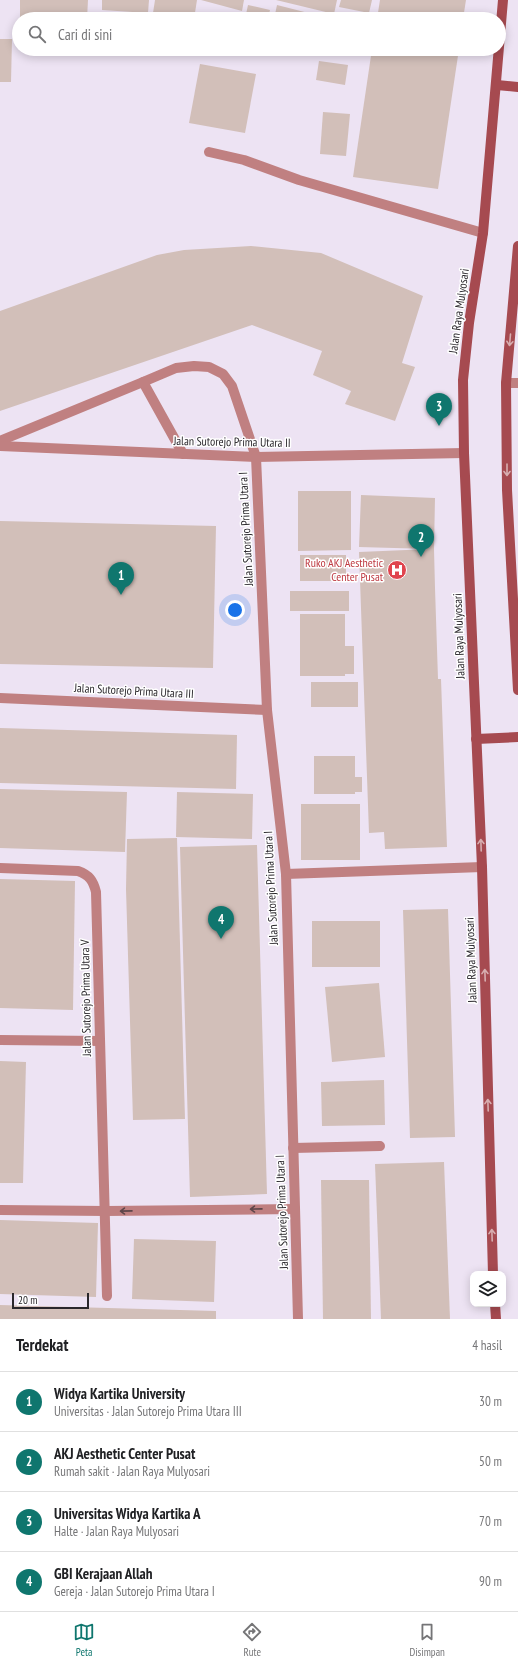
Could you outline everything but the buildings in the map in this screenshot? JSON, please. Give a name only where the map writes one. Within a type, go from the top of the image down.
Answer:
[{"type":"main road","name":"Jalan Raya Mulyosari","points":[[502,12],[503,0]]},
{"type":"main road","name":"Jalan Raya Mulyosari","points":[[493,1271],[482,867],[464,453],[463,380],[469,323],[484,233],[499,56]]},
{"type":"main road","points":[[497,85],[518,87]]},
{"type":"main road","points":[[518,246],[506,383],[507,490],[518,690]]},
{"type":"main road","points":[[476,739],[518,737]]},
{"type":"main road","points":[[495,1307],[496,1319]]},
{"type":"street","points":[[209,152],[244,160],[299,180],[484,233]]},
{"type":"street","name":"Jalan Sutorejo Prima Utara I","points":[[0,441],[176,368],[194,366],[209,367],[223,374],[232,386],[256,457],[267,710],[286,874],[298,1319]]},
{"type":"street","points":[[143,382],[183,454]]},
{"type":"street","points":[[506,383],[518,383]]},
{"type":"street","name":"Jalan Sutorejo Prima Utara II","points":[[0,446],[256,457],[464,453]]},
{"type":"street","name":"Jalan Sutorejo Prima Utara III","points":[[0,698],[267,710]]},
{"type":"street","points":[[286,874],[482,867]]},
{"type":"street","name":"Jalan Sutorejo Prima Utara V","points":[[0,868],[78,872],[86,874],[94,883],[96,892],[106,1211],[107,1296]]},
{"type":"street","points":[[0,1040],[100,1041]]},
{"type":"street","points":[[293,1148],[380,1146]]},
{"type":"street","points":[[0,1210],[106,1211],[295,1209]]},
{"type":"place","name":"Universitas Widya Kartika A","points":[[439,426]]},
{"type":"place","name":"AKJ Aesthetic Center Pusat","points":[[421,557]]},
{"type":"place","name":"Ruko AKJ Aesthetic Center Pusat","points":[[397,570]]},
{"type":"place","name":"Widya Kartika University","points":[[121,595]]},
{"type":"place","name":"GBI Kerajaan Allah","points":[[221,939]]}]
